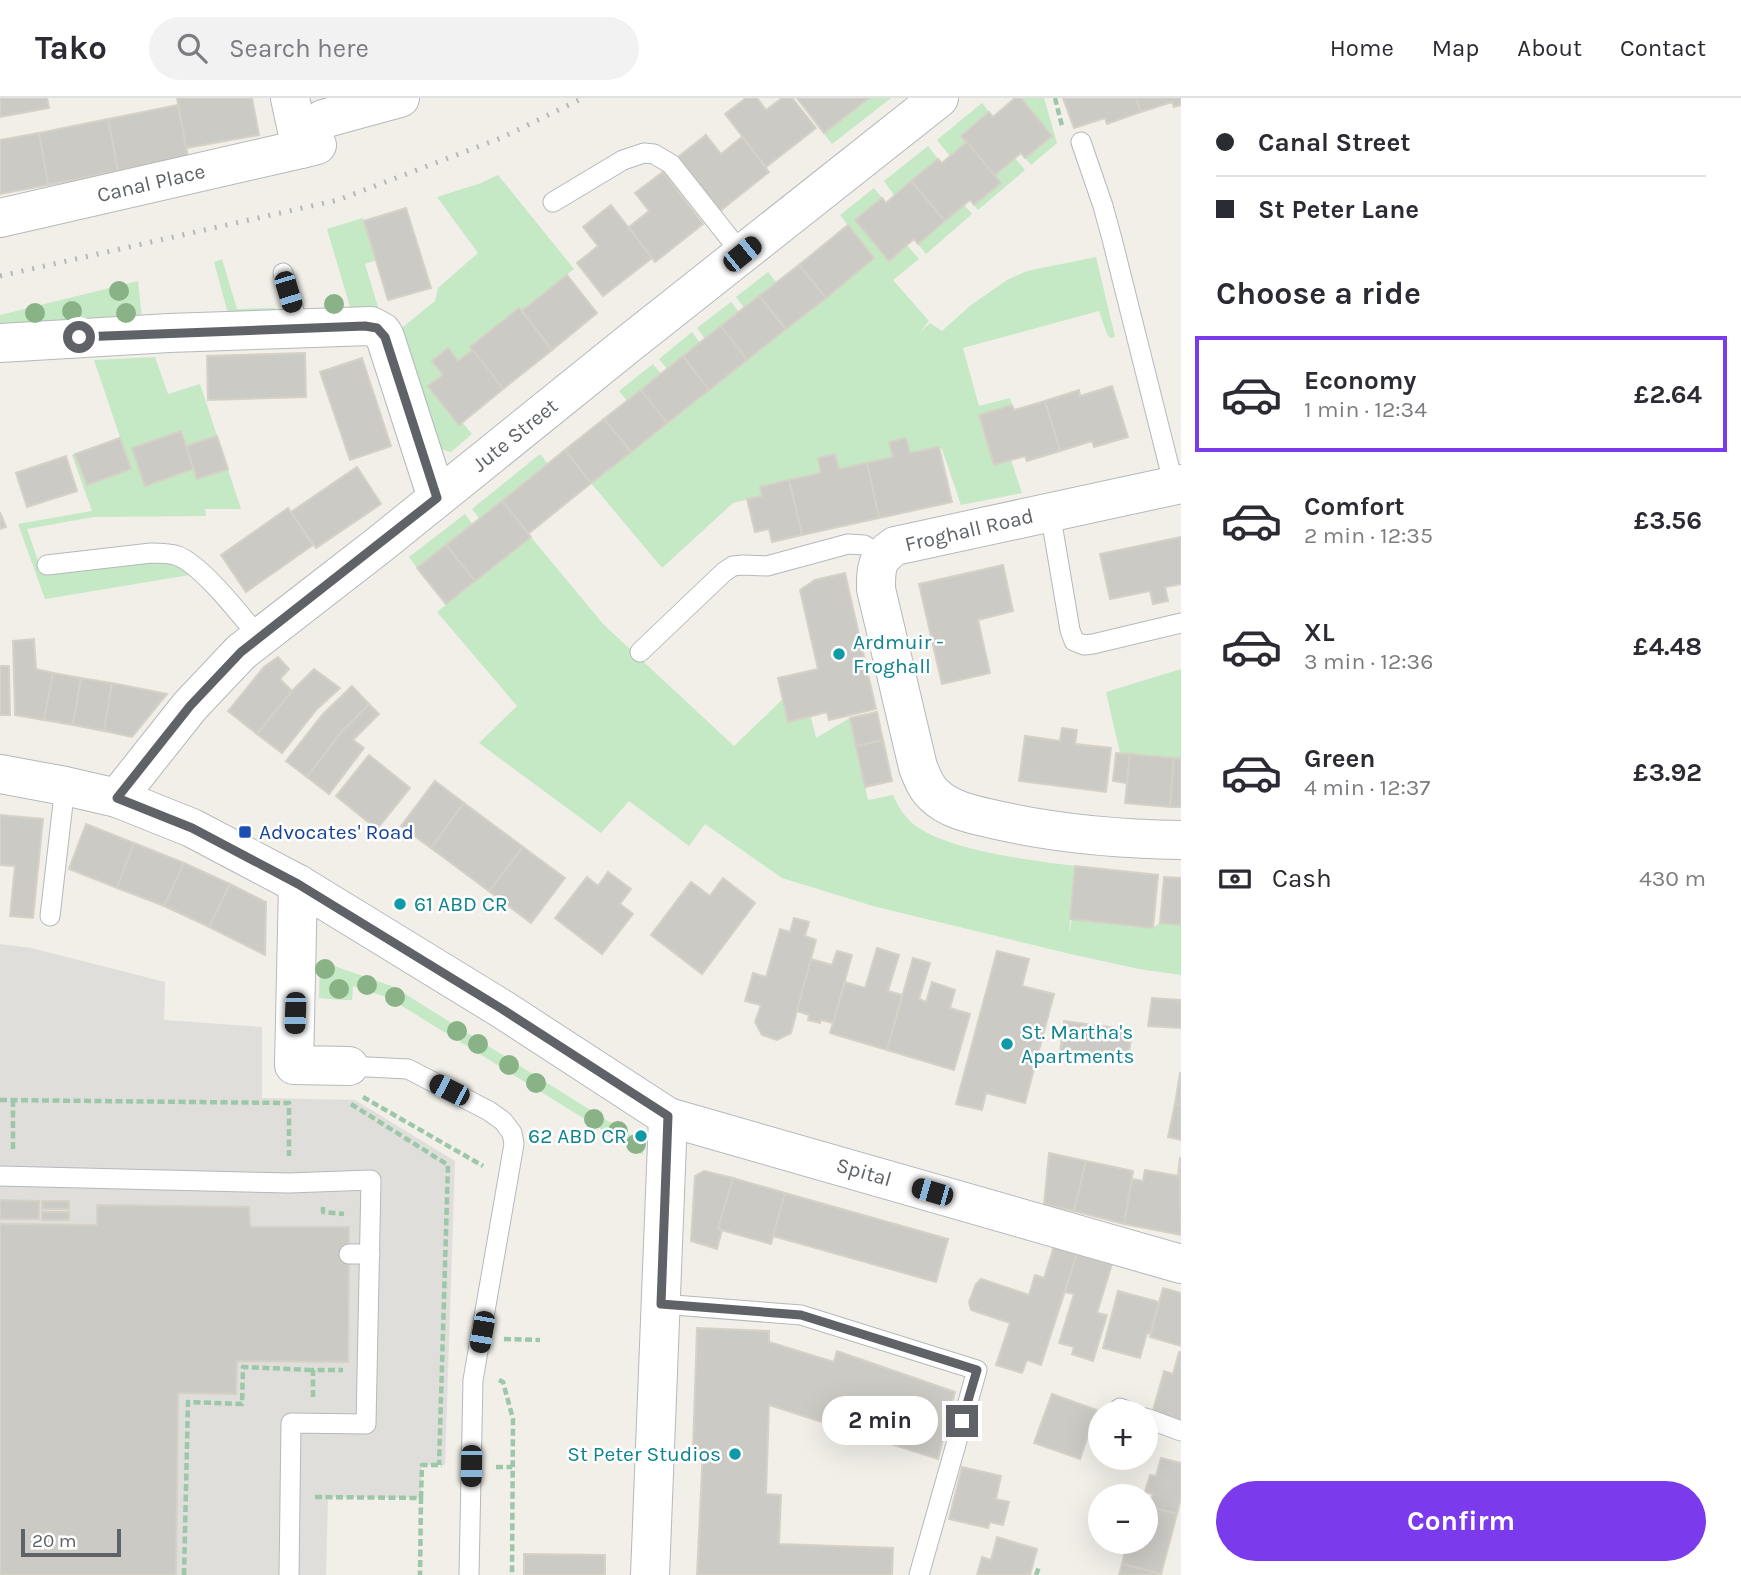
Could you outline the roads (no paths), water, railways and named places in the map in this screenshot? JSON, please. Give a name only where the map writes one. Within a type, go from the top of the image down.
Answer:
[{"type":"street","points":[[290,98],[302,149]]},
{"type":"street","points":[[302,149],[323,119],[400,98]]},
{"type":"street","name":"Jute Street","points":[[117,798],[190,706],[241,652],[939,98]]},
{"type":"street","name":"Canal Place","points":[[0,218],[371,133]]},
{"type":"street","points":[[0,343],[92,336],[365,326],[377,328],[385,337],[437,498]]},
{"type":"street","name":"Froghall Road","points":[[1177,485],[895,546],[882,555],[876,570],[877,589],[918,767],[934,795],[950,806],[1016,825],[1060,832],[1181,840]]},
{"type":"street","name":"Spital","points":[[0,775],[117,798],[192,828],[298,884],[502,1009],[668,1116],[1181,1264]]},
{"type":"street","points":[[298,884],[294,1065],[352,1079]]},
{"type":"street","points":[[650,1575],[668,1116]]},
{"type":"lane","points":[[1081,142],[1103,206],[1177,485]]},
{"type":"lane","points":[[553,202],[623,160],[644,153],[654,154],[671,164],[742,254]]},
{"type":"lane","points":[[283,273],[299,328]]},
{"type":"lane","points":[[1050,512],[1074,641],[1084,645],[1093,644],[1181,622]]},
{"type":"lane","points":[[640,652],[733,566],[767,566],[848,544],[864,545],[882,555]]},
{"type":"lane","points":[[47,565],[151,553],[179,556],[201,572],[259,637]]},
{"type":"lane","points":[[50,916],[65,786]]},
{"type":"lane","points":[[352,1079],[408,1069],[489,1111],[503,1121],[512,1133],[514,1144],[473,1380],[470,1575]]},
{"type":"lane","points":[[0,1176],[289,1183],[371,1180],[359,1254],[369,1293],[366,1424],[291,1423],[289,1575]]},
{"type":"lane","points":[[349,1293],[369,1293]]},
{"type":"lane","points":[[661,1304],[801,1315],[977,1370],[919,1575]]},
{"type":"lane","points":[[1158,1422],[1181,1431]]},
{"type":"railway","points":[[0,276],[338,200],[501,138],[583,98]]},
{"type":"place","name":"Ardmuir - Froghall","points":[[839,654]]},
{"type":"place","name":"Advocates' Road","points":[[245,832]]},
{"type":"place","name":"61 ABD CR","points":[[400,904]]},
{"type":"place","name":"St. Martha's Apartments","points":[[1007,1044]]},
{"type":"place","name":"62 ABD CR","points":[[641,1136]]},
{"type":"place","name":"St Peter Studios","points":[[735,1454]]}]
